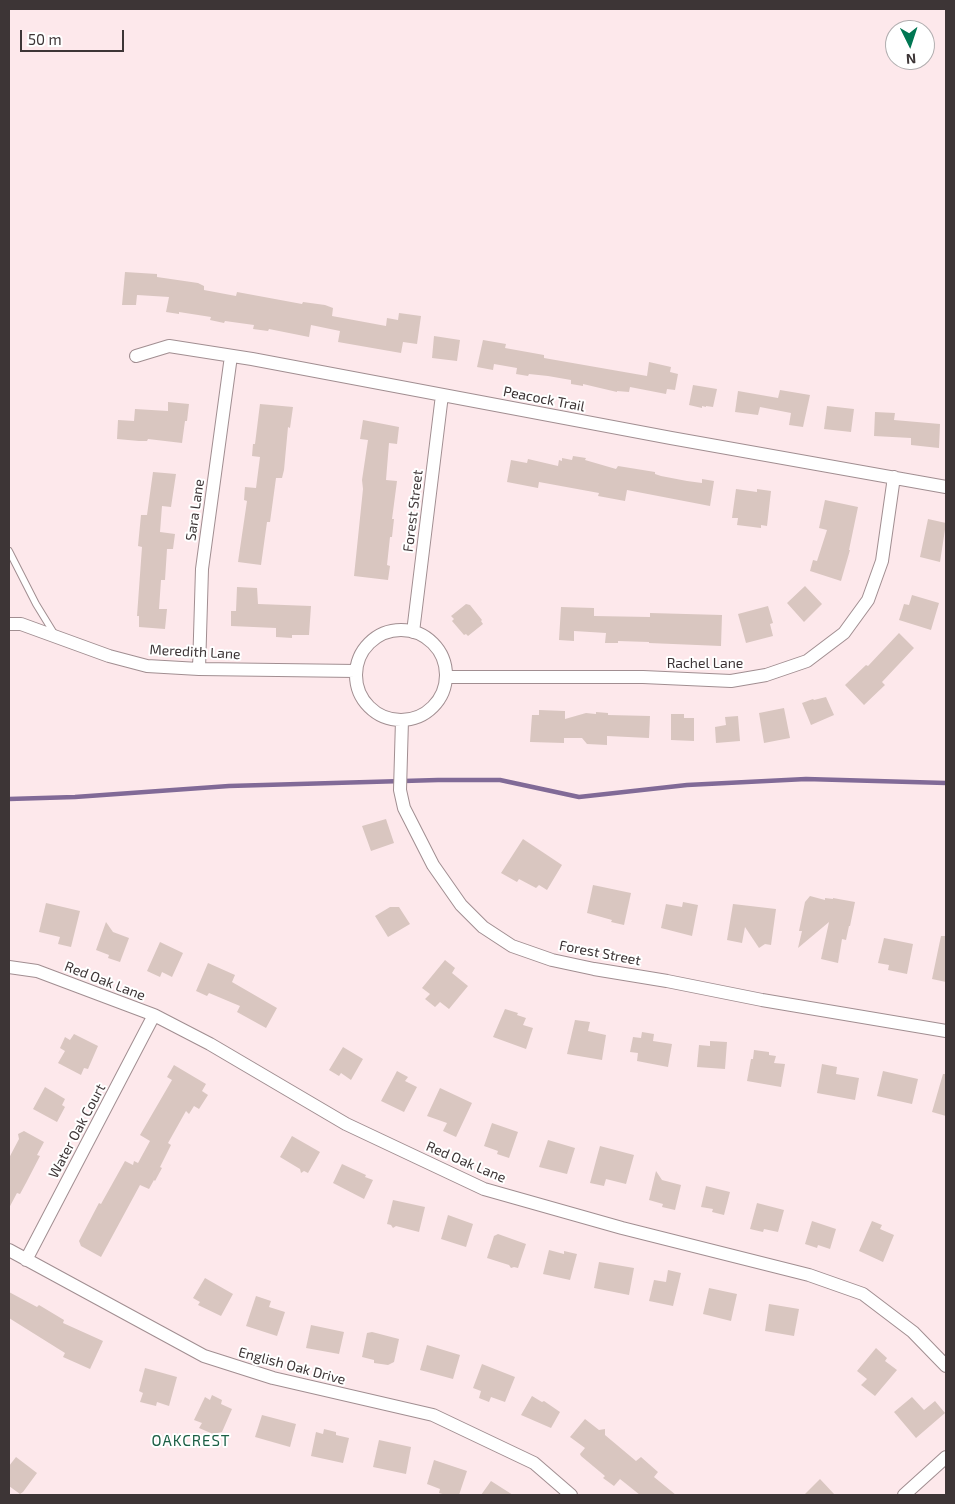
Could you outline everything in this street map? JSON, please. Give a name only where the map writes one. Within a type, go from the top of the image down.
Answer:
[{"type":"street","name":"Peacock Trail","points":[[136,356],[169,346],[946,486]]},
{"type":"street","name":"Sara Lane","points":[[199,669],[202,569],[231,356]]},
{"type":"street","name":"Forest Street","points":[[413,632],[442,395]]},
{"type":"street","name":"Rachel Lane","points":[[446,677],[643,677],[730,681],[766,675],[807,661],[844,633],[868,600],[882,562],[894,477]]},
{"type":"street","name":"Meredith Lane","points":[[9,624],[21,624],[109,656],[147,666],[199,669],[356,671]]},
{"type":"street","points":[[397,630],[413,632],[424,636],[441,653],[446,677],[444,690],[438,702],[428,712],[415,718],[402,720],[387,718],[373,711],[363,700],[357,686],[356,671],[360,656],[369,643],[382,634],[397,630]]},
{"type":"street","name":"Forest Street","points":[[402,720],[400,790],[404,808],[433,864],[461,905],[483,927],[512,946],[552,960],[594,969],[946,1031]]},
{"type":"street","name":"Red Oak Lane","points":[[9,967],[37,971],[154,1015],[210,1044],[346,1124],[484,1190],[622,1228],[809,1275],[863,1294],[913,1332],[946,1366]]},
{"type":"street","name":"Water Oak Court","points":[[26,1260],[154,1015]]},
{"type":"street","name":"English Oak Drive","points":[[9,1250],[204,1356],[273,1378],[433,1415],[534,1463],[571,1495]]},
{"type":"street","points":[[904,1495],[946,1457]]},
{"type":"lane","points":[[9,551],[36,604],[56,636]]},
{"type":"building","points":[[125,272],[157,274],[157,277],[198,283],[204,286],[204,290],[236,296],[237,292],[302,304],[303,302],[325,305],[333,308],[332,316],[386,326],[387,318],[398,320],[399,313],[421,316],[417,344],[403,342],[401,353],[338,342],[340,331],[311,325],[309,337],[269,329],[268,331],[253,329],[254,325],[225,321],[224,323],[210,320],[211,317],[166,312],[169,297],[137,295],[136,305],[122,305]]},
{"type":"building","points":[[434,336],[460,340],[457,361],[432,358]]},
{"type":"building","points":[[483,340],[506,344],[505,348],[544,355],[544,358],[647,376],[649,362],[671,367],[670,372],[678,374],[675,390],[667,389],[666,394],[630,387],[629,392],[617,392],[583,384],[583,386],[571,384],[571,380],[516,374],[517,368],[494,364],[493,370],[477,367]]},
{"type":"building","points":[[693,385],[717,389],[713,407],[702,406],[702,408],[689,405]]},
{"type":"building","points":[[780,390],[810,395],[803,427],[789,425],[791,413],[760,407],[758,415],[735,412],[738,391],[778,398]]},
{"type":"building","points":[[168,402],[189,404],[182,443],[148,439],[147,441],[139,441],[117,439],[118,420],[134,421],[135,409],[168,411]]},
{"type":"building","points":[[260,404],[293,407],[290,428],[288,427],[284,470],[282,478],[276,478],[270,522],[267,522],[261,565],[238,562],[247,501],[244,500],[245,487],[256,488],[260,457],[252,456]]},
{"type":"building","points":[[827,406],[854,409],[851,432],[824,429]]},
{"type":"building","points":[[875,412],[895,413],[894,420],[940,424],[939,448],[911,445],[911,438],[874,436]]},
{"type":"building","points":[[363,420],[399,427],[397,444],[389,443],[386,480],[397,481],[392,519],[394,519],[392,537],[390,537],[387,565],[390,566],[388,580],[354,576],[363,489],[362,480],[368,440],[360,439]]},
{"type":"building","points":[[573,456],[586,458],[585,460],[616,469],[618,466],[655,472],[655,474],[661,476],[702,483],[702,479],[714,481],[710,506],[627,490],[625,501],[598,496],[599,493],[539,482],[538,488],[507,482],[511,460],[527,463],[528,459],[558,466],[559,460],[562,461],[562,458],[572,460]]},
{"type":"building","points":[[153,472],[176,474],[171,507],[162,506],[160,532],[175,534],[173,549],[167,549],[165,580],[161,580],[159,609],[167,609],[165,629],[139,627],[139,616],[137,616],[142,547],[138,546],[141,515],[147,515]]},
{"type":"building","points":[[736,489],[757,492],[757,489],[771,491],[767,526],[761,525],[761,528],[737,525],[738,518],[732,518]]},
{"type":"building","points":[[825,500],[858,507],[850,550],[841,581],[810,571],[813,560],[817,561],[827,530],[819,528]]},
{"type":"building","points":[[928,519],[946,523],[940,562],[920,557]]},
{"type":"building","points":[[805,586],[822,604],[804,622],[787,603]]},
{"type":"building","points":[[237,587],[257,588],[258,604],[311,606],[309,635],[292,635],[292,638],[276,637],[276,628],[231,626],[231,611],[236,611]]},
{"type":"building","points":[[912,595],[939,603],[931,630],[899,620],[904,604],[909,605]]},
{"type":"building","points":[[466,604],[470,605],[483,624],[468,636],[464,635],[452,621],[454,619],[451,616]]},
{"type":"building","points":[[768,606],[773,623],[770,624],[773,636],[746,643],[738,614]]},
{"type":"building","points":[[561,607],[594,608],[594,616],[650,617],[650,613],[722,615],[721,646],[618,641],[618,643],[605,643],[606,633],[574,631],[574,641],[559,640]]},
{"type":"building","points":[[899,633],[914,648],[882,682],[885,685],[864,705],[845,685],[866,665],[868,666]]},
{"type":"building","points":[[826,697],[834,715],[811,725],[802,703]]},
{"type":"building","points":[[784,708],[790,738],[764,743],[759,713]]},
{"type":"building","points":[[539,710],[565,711],[565,719],[586,713],[596,714],[596,712],[608,713],[608,715],[650,716],[649,738],[607,736],[607,745],[587,744],[582,738],[564,738],[564,743],[530,742],[532,715],[539,715]]},
{"type":"building","points":[[671,714],[684,714],[684,718],[694,718],[694,741],[671,740]]},
{"type":"building","points":[[738,716],[740,741],[716,743],[715,727],[726,725],[725,717]]},
{"type":"building","points":[[386,819],[394,843],[371,851],[362,826]]},
{"type":"building","points":[[523,839],[562,865],[547,890],[539,885],[536,888],[519,879],[517,882],[501,873]]},
{"type":"building","points":[[593,885],[631,893],[624,925],[587,913]]},
{"type":"building","points":[[810,896],[825,900],[825,898],[833,898],[855,902],[846,940],[842,939],[838,963],[821,959],[829,922],[798,948],[802,931],[799,931],[805,902]]},
{"type":"building","points":[[683,902],[698,905],[692,936],[661,928],[666,904],[682,907]]},
{"type":"building","points":[[46,903],[80,911],[71,947],[58,944],[60,937],[39,932]]},
{"type":"building","points":[[733,904],[776,909],[771,945],[765,944],[759,948],[745,927],[742,943],[727,940]]},
{"type":"building","points":[[390,907],[399,907],[410,924],[388,937],[375,916]]},
{"type":"building","points":[[106,922],[113,932],[129,938],[120,962],[108,958],[109,955],[96,950]]},
{"type":"building","points":[[941,936],[946,936],[946,982],[932,979]]},
{"type":"building","points":[[884,938],[913,944],[907,974],[888,970],[889,965],[878,963]]},
{"type":"building","points":[[160,942],[183,953],[172,977],[162,972],[160,977],[147,971]]},
{"type":"building","points":[[445,960],[455,968],[452,973],[468,986],[449,1009],[440,1002],[435,1007],[425,999],[430,994],[422,988]]},
{"type":"building","points":[[208,963],[235,975],[232,982],[277,1008],[266,1028],[237,1012],[240,1006],[209,993],[207,996],[196,991]]},
{"type":"building","points":[[505,1009],[526,1018],[523,1025],[533,1028],[526,1049],[493,1037]]},
{"type":"building","points":[[575,1020],[590,1022],[588,1031],[606,1035],[602,1060],[567,1054]]},
{"type":"building","points":[[642,1032],[654,1034],[653,1041],[672,1044],[668,1067],[637,1061],[638,1053],[630,1052],[633,1037],[641,1038]]},
{"type":"building","points":[[74,1034],[98,1046],[88,1069],[84,1068],[81,1075],[58,1063],[65,1051],[60,1048],[65,1037],[70,1040]]},
{"type":"building","points":[[710,1041],[727,1042],[725,1069],[697,1067],[699,1045],[710,1046]]},
{"type":"building","points":[[343,1047],[363,1059],[351,1080],[341,1073],[339,1076],[329,1070]]},
{"type":"building","points":[[754,1050],[769,1052],[769,1055],[776,1056],[774,1063],[785,1064],[781,1087],[747,1081]]},
{"type":"building","points":[[822,1064],[837,1067],[836,1074],[859,1078],[855,1100],[817,1093]]},
{"type":"building","points":[[174,1065],[206,1084],[202,1091],[208,1095],[199,1109],[194,1106],[189,1114],[186,1111],[168,1143],[171,1145],[155,1181],[149,1189],[140,1185],[101,1257],[81,1246],[79,1241],[99,1203],[101,1204],[125,1161],[133,1165],[134,1161],[138,1163],[150,1141],[140,1135],[172,1080],[167,1077]]},
{"type":"building","points":[[397,1071],[408,1077],[405,1081],[417,1087],[404,1112],[381,1101]]},
{"type":"building","points":[[883,1071],[918,1079],[912,1104],[877,1096]]},
{"type":"building","points":[[943,1074],[946,1074],[946,1116],[932,1112]]},
{"type":"building","points":[[45,1087],[65,1099],[62,1105],[65,1107],[57,1122],[33,1109]]},
{"type":"building","points":[[440,1088],[472,1103],[456,1137],[443,1131],[447,1123],[427,1116]]},
{"type":"building","points":[[492,1123],[518,1132],[509,1158],[497,1154],[498,1151],[484,1146]]},
{"type":"building","points":[[24,1131],[44,1142],[37,1155],[40,1156],[26,1183],[20,1194],[17,1193],[9,1208],[9,1158],[19,1139],[18,1134]]},
{"type":"building","points":[[292,1136],[320,1152],[308,1173],[304,1171],[301,1173],[300,1169],[280,1157]]},
{"type":"building","points":[[548,1140],[575,1148],[567,1174],[539,1167]]},
{"type":"building","points":[[600,1146],[634,1155],[626,1184],[606,1179],[604,1186],[590,1183]]},
{"type":"building","points":[[342,1164],[373,1180],[364,1199],[333,1183]]},
{"type":"building","points":[[656,1171],[662,1180],[681,1185],[675,1210],[662,1207],[663,1204],[649,1200]]},
{"type":"building","points":[[706,1186],[730,1192],[724,1215],[712,1212],[713,1209],[701,1207]]},
{"type":"building","points":[[393,1200],[425,1207],[419,1232],[396,1226],[393,1228],[387,1224]]},
{"type":"building","points":[[757,1203],[784,1210],[778,1232],[764,1229],[763,1232],[750,1229]]},
{"type":"building","points":[[448,1215],[473,1224],[466,1247],[441,1239]]},
{"type":"building","points":[[812,1221],[836,1229],[830,1249],[818,1245],[817,1248],[805,1244]]},
{"type":"building","points":[[872,1221],[882,1225],[880,1229],[894,1235],[883,1262],[859,1251]]},
{"type":"building","points":[[498,1234],[526,1244],[518,1268],[511,1268],[509,1265],[487,1258],[494,1236]]},
{"type":"building","points":[[549,1250],[564,1254],[564,1251],[577,1254],[570,1280],[543,1274]]},
{"type":"building","points":[[599,1262],[634,1268],[629,1295],[594,1288]]},
{"type":"building","points":[[668,1270],[681,1273],[673,1306],[649,1301],[654,1280],[666,1282]]},
{"type":"building","points":[[205,1278],[233,1294],[221,1316],[198,1305],[200,1302],[193,1298]]},
{"type":"building","points":[[709,1288],[737,1294],[731,1321],[703,1314]]},
{"type":"building","points":[[9,1292],[37,1307],[39,1305],[64,1320],[63,1323],[103,1341],[90,1369],[63,1357],[65,1353],[9,1318]]},
{"type":"building","points":[[256,1296],[271,1301],[269,1307],[285,1312],[277,1336],[246,1326]]},
{"type":"building","points":[[769,1304],[799,1309],[794,1336],[765,1331]]},
{"type":"building","points":[[311,1325],[344,1332],[339,1354],[306,1348]]},
{"type":"building","points":[[372,1332],[399,1339],[394,1362],[388,1365],[374,1363],[374,1360],[362,1357],[367,1333]]},
{"type":"building","points":[[427,1345],[460,1355],[453,1379],[420,1370]]},
{"type":"building","points":[[876,1348],[887,1358],[885,1361],[897,1370],[875,1396],[861,1385],[867,1379],[857,1371]]},
{"type":"building","points":[[482,1364],[515,1377],[505,1402],[491,1397],[489,1402],[479,1398],[481,1391],[473,1388]]},
{"type":"building","points":[[145,1368],[177,1377],[169,1406],[157,1402],[156,1406],[140,1402],[143,1393],[139,1391]]},
{"type":"building","points":[[212,1395],[222,1400],[221,1404],[232,1409],[222,1432],[213,1434],[199,1428],[202,1423],[194,1420],[205,1397],[210,1400]]},
{"type":"building","points":[[532,1396],[542,1402],[544,1401],[560,1412],[551,1428],[521,1415]]},
{"type":"building","points":[[912,1397],[924,1410],[935,1401],[945,1413],[916,1438],[894,1412]]},
{"type":"building","points":[[262,1415],[296,1424],[290,1447],[255,1437]]},
{"type":"building","points":[[585,1419],[599,1430],[605,1429],[605,1435],[636,1461],[641,1457],[658,1472],[654,1477],[676,1495],[640,1495],[620,1479],[614,1486],[603,1478],[605,1476],[581,1456],[580,1454],[585,1448],[570,1437]]},
{"type":"building","points":[[324,1429],[336,1432],[336,1435],[349,1438],[343,1463],[311,1456],[316,1432],[323,1434]]},
{"type":"building","points":[[379,1440],[411,1447],[406,1474],[373,1467]]},
{"type":"building","points":[[16,1457],[37,1473],[20,1494],[9,1486],[9,1466]]},
{"type":"building","points":[[434,1460],[467,1471],[459,1495],[439,1493],[440,1489],[427,1484]]},
{"type":"building","points":[[820,1479],[835,1495],[804,1495]]},
{"type":"building","points":[[491,1481],[513,1495],[481,1495]]},
{"type":"waterway","points":[[9,799],[75,797],[229,786],[438,780],[500,780],[579,797],[687,785],[806,779],[946,783]]},
{"type":"district","name":"OAKCREST","points":[[191,1441]]}]
